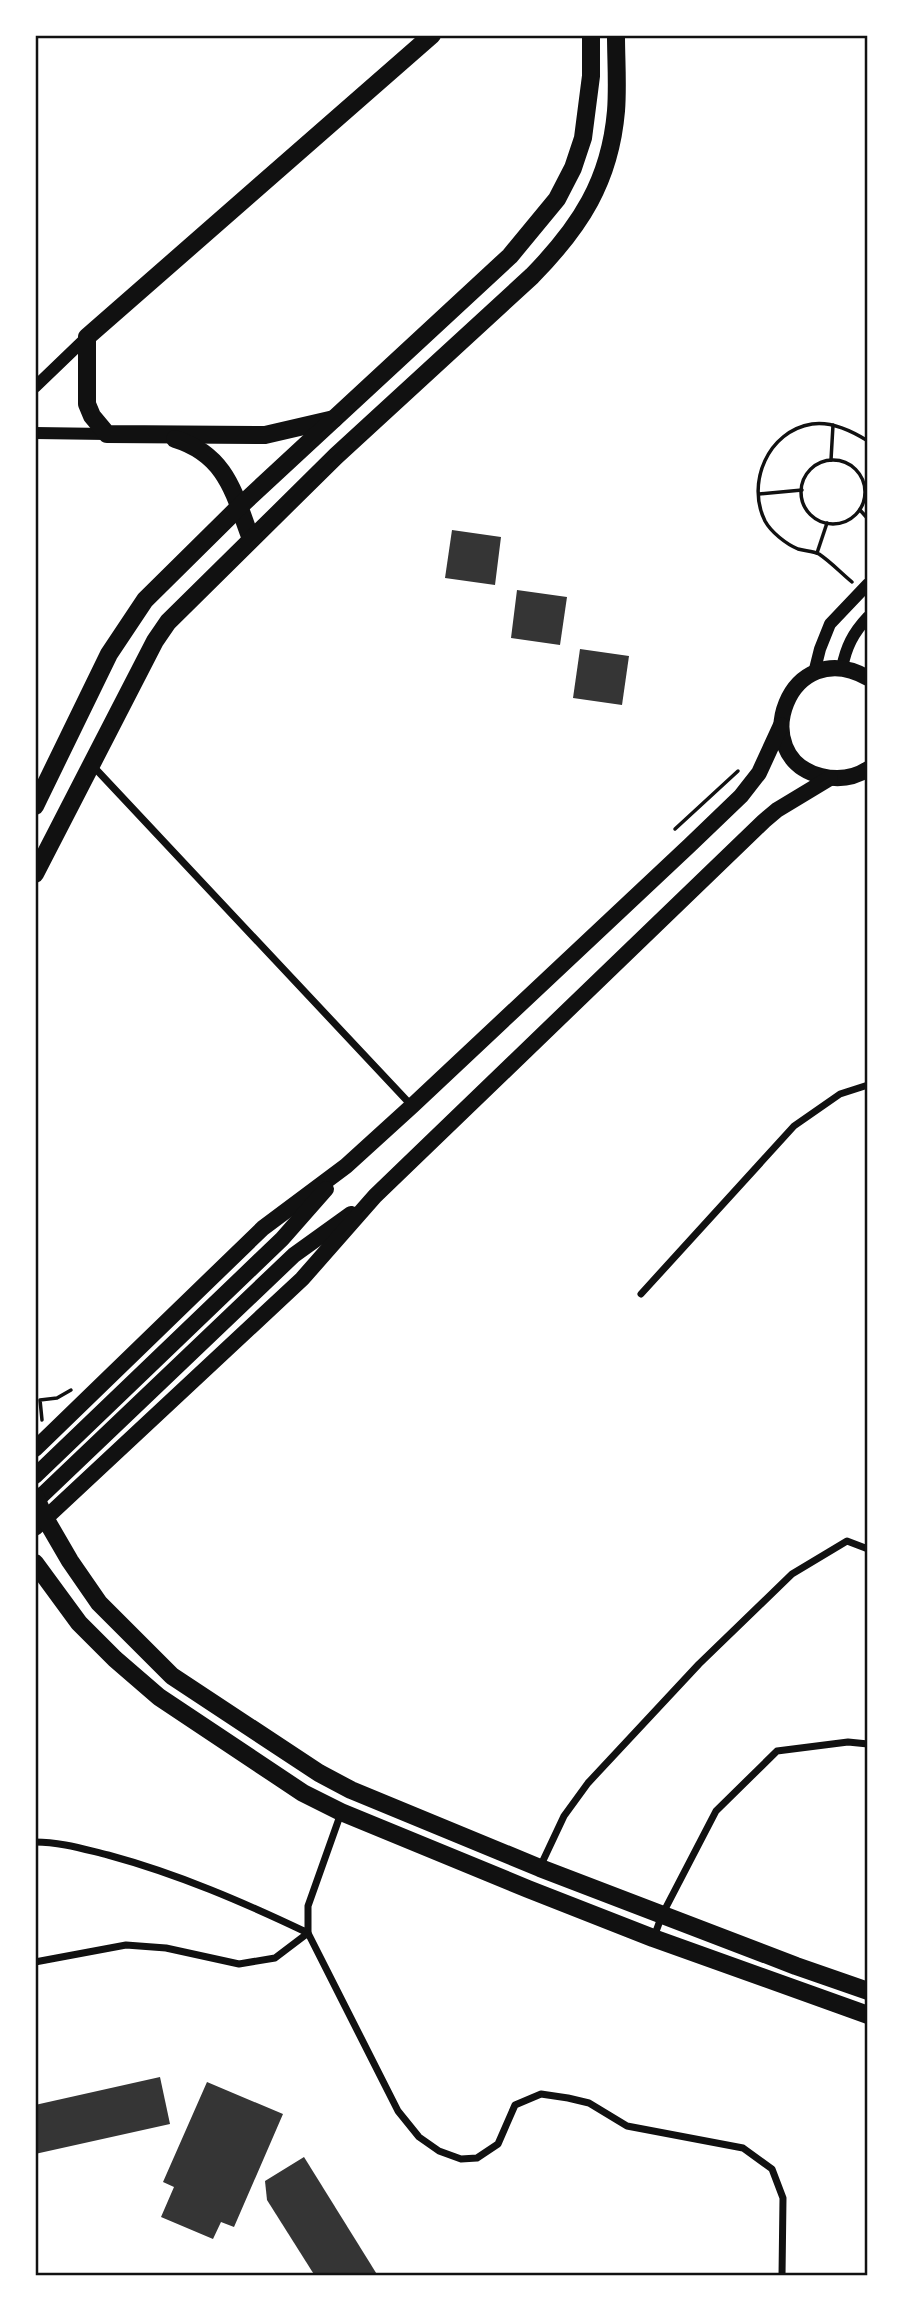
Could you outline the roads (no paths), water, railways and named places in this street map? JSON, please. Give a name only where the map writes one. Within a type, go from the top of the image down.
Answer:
[{"type":"highway","points":[[335,419],[265,435],[107,434],[92,416],[87,404],[87,337],[432,35]]},
{"type":"highway","points":[[35,806],[109,654],[145,600],[239,508],[510,256],[557,199],[573,168],[583,138],[591,76],[591,35]]},
{"type":"highway","points":[[35,874],[155,641],[169,622],[337,456],[562,246],[597,189],[607,156],[616,110],[615,35]]},
{"type":"highway","points":[[162,435],[184,442],[214,462],[223,472],[251,539]]},
{"type":"highway","points":[[35,1496],[40,1523],[99,1603],[172,1676],[319,1773],[351,1790],[540,1868],[868,1991]]},
{"type":"highway","points":[[35,1563],[79,1623],[159,1697],[303,1793],[341,1812],[653,1938],[868,2015]]},
{"type":"main road","points":[[35,1449],[263,1228],[346,1166],[741,796],[759,773],[781,725],[786,700],[803,680],[828,668],[858,672],[868,678]]},
{"type":"main road","points":[[781,725],[791,755],[815,774],[830,778],[848,778],[867,771]]},
{"type":"main road","points":[[40,1523],[302,1279],[375,1196],[764,821],[830,778]]},
{"type":"main road","points":[[35,1476],[282,1239],[346,1166]]},
{"type":"main road","points":[[35,1502],[294,1255],[375,1196]]},
{"type":"main road","points":[[65,1418],[65,1430],[74,1448],[87,1457],[97,1459],[113,1456]]},
{"type":"street","points":[[35,387],[87,337]]},
{"type":"street","points":[[35,433],[107,434]]},
{"type":"street","points":[[814,673],[830,624],[865,587]]},
{"type":"street","points":[[842,668],[854,632],[868,617]]},
{"type":"street","points":[[91,765],[412,1106]]},
{"type":"street","points":[[641,1294],[794,1126],[840,1094],[868,1085]]},
{"type":"street","points":[[540,1868],[564,1816],[588,1783],[699,1664],[792,1574],[847,1541],[868,1549]]},
{"type":"street","points":[[653,1938],[662,1915],[716,1811],[778,1751],[848,1742],[868,1744]]},
{"type":"street","points":[[341,1812],[308,1906],[308,1933],[398,2111],[419,2137],[439,2151],[461,2159],[477,2158],[498,2144],[515,2105],[541,2094],[589,2103],[627,2126],[743,2148],[772,2169],[783,2198],[782,2276]]},
{"type":"street","points":[[35,1842],[57,1842],[137,1863],[232,1897],[308,1933]]},
{"type":"street","points":[[35,1962],[126,1945],[166,1948],[239,1964],[275,1958],[308,1933]]}]
